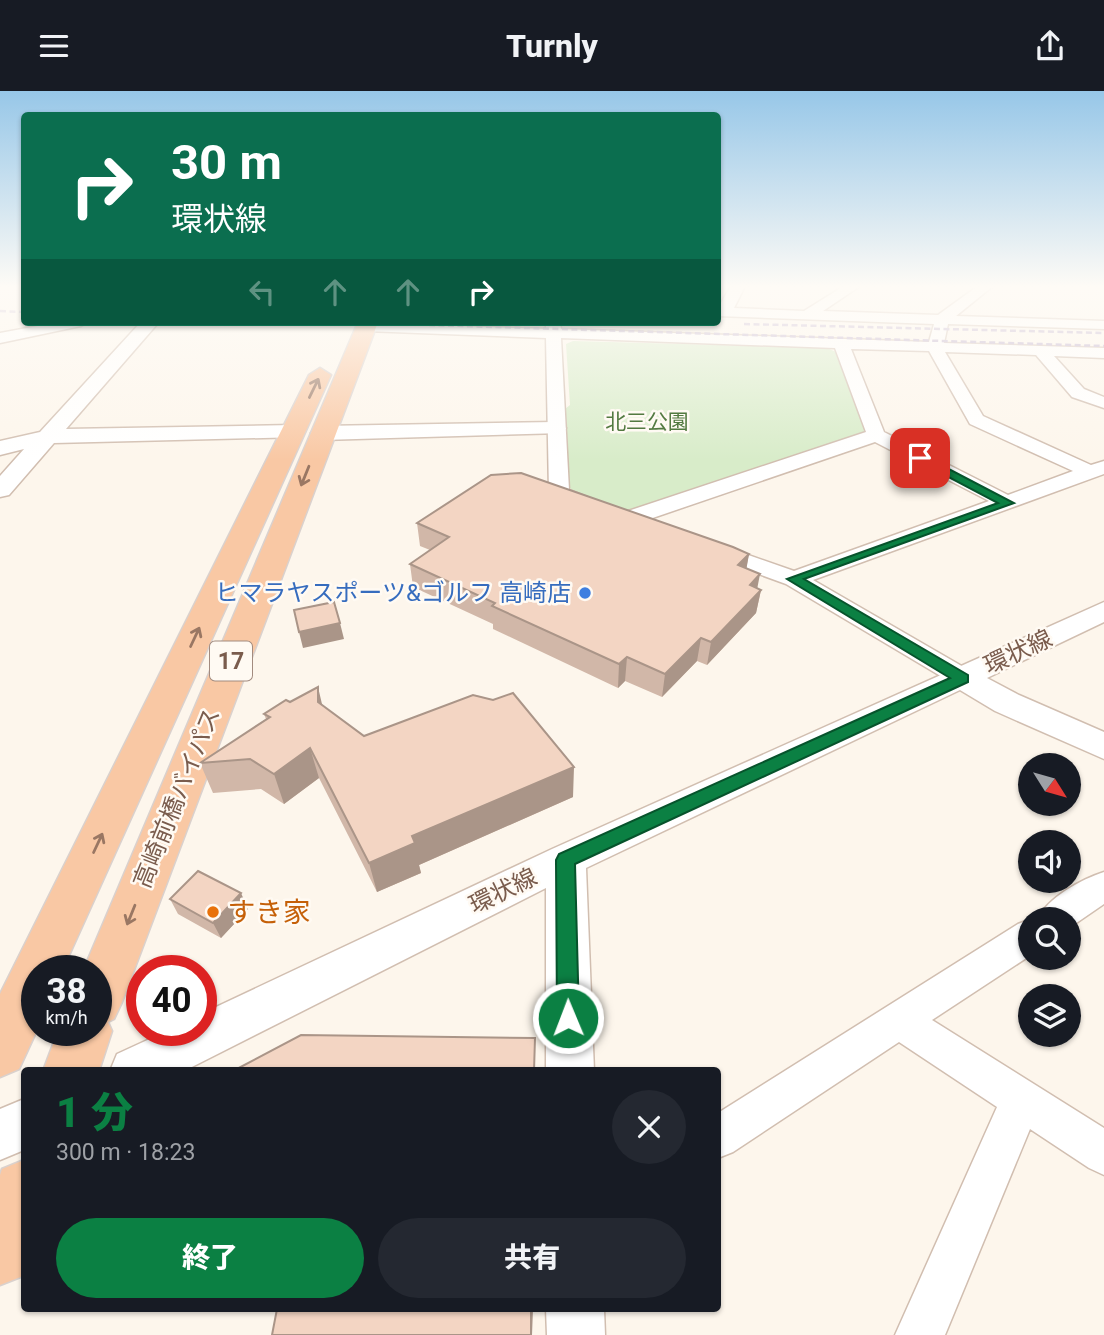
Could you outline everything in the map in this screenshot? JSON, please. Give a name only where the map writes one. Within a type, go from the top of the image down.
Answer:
[{"type":"highway","name":"高崎前橋バイパス","points":[[46,955],[349,344]]},
{"type":"highway","name":"高崎前橋バイパス","points":[[112,959],[307,432]]},
{"type":"highway","name":"高崎前橋バイパス","points":[[0,1051],[21,1006]]},
{"type":"highway","points":[[72,1067],[80,1046]]},
{"type":"highway","points":[[0,1253],[21,1199]]},
{"type":"street","points":[[0,491],[131,344]]},
{"type":"street","points":[[553,344],[559,493],[665,533]]},
{"type":"street","points":[[825,344],[1104,353]]},
{"type":"street","points":[[936,344],[935,348],[976,420],[1097,470]]},
{"type":"street","points":[[842,345],[876,435],[1008,503]]},
{"type":"street","points":[[1041,351],[1077,393],[1104,403]]},
{"type":"street","points":[[0,448],[50,436],[555,428]]},
{"type":"street","points":[[626,519],[876,435]]},
{"type":"street","points":[[794,579],[1097,470]]},
{"type":"street","points":[[691,542],[794,579],[1007,703],[1104,746]]},
{"type":"street","name":"環状線","points":[[142,1067],[566,860],[1104,611]]},
{"type":"street","points":[[566,860],[570,1067]]},
{"type":"street","points":[[1073,907],[1104,886]]},
{"type":"street","points":[[721,1135],[1018,944]]},
{"type":"street","points":[[900,1021],[1104,1153]]},
{"type":"street","points":[[920,1335],[1021,1101]]},
{"type":"street","points":[[0,1135],[21,1125]]},
{"type":"street","points":[[575,1312],[576,1335]]},
{"type":"green space","name":"北三公園","points":[[566,344],[827,348],[836,352],[868,429],[863,434],[630,511],[579,496],[570,488],[565,409],[570,405]]},
{"type":"building","name":"ヒマラヤスポーツ&ゴルフ 高崎店","points":[[521,473],[749,554],[738,565],[760,574],[750,585],[761,590],[711,642],[701,638],[665,674],[627,657],[619,664],[492,606],[495,603],[410,564],[449,537],[417,523],[491,475]]},
{"type":"building","points":[[334,602],[340,623],[299,632],[294,610]]},
{"type":"building","points":[[318,687],[318,702],[364,736],[473,695],[493,700],[513,693],[574,767],[412,836],[415,843],[369,863],[310,748],[274,774],[250,759],[200,763],[270,717],[264,714],[286,700],[290,702]]},
{"type":"building","points":[[198,871],[241,893],[213,923],[170,899]]},
{"type":"building","points":[[301,1035],[535,1038],[534,1067],[241,1067]]},
{"type":"building","points":[[276,1312],[531,1312],[531,1335],[272,1335]]},
{"type":"railway","points":[[1042,344],[1104,346]]},
{"type":"place","name":"ヒマラヤスポーツ&ゴルフ 高崎店","points":[[585,593]]},
{"type":"place","name":"すき家","points":[[213,912]]},
{"type":"route","points":[[568,1018],[566,860],[962,678],[794,579],[1008,503],[920,458]]}]
